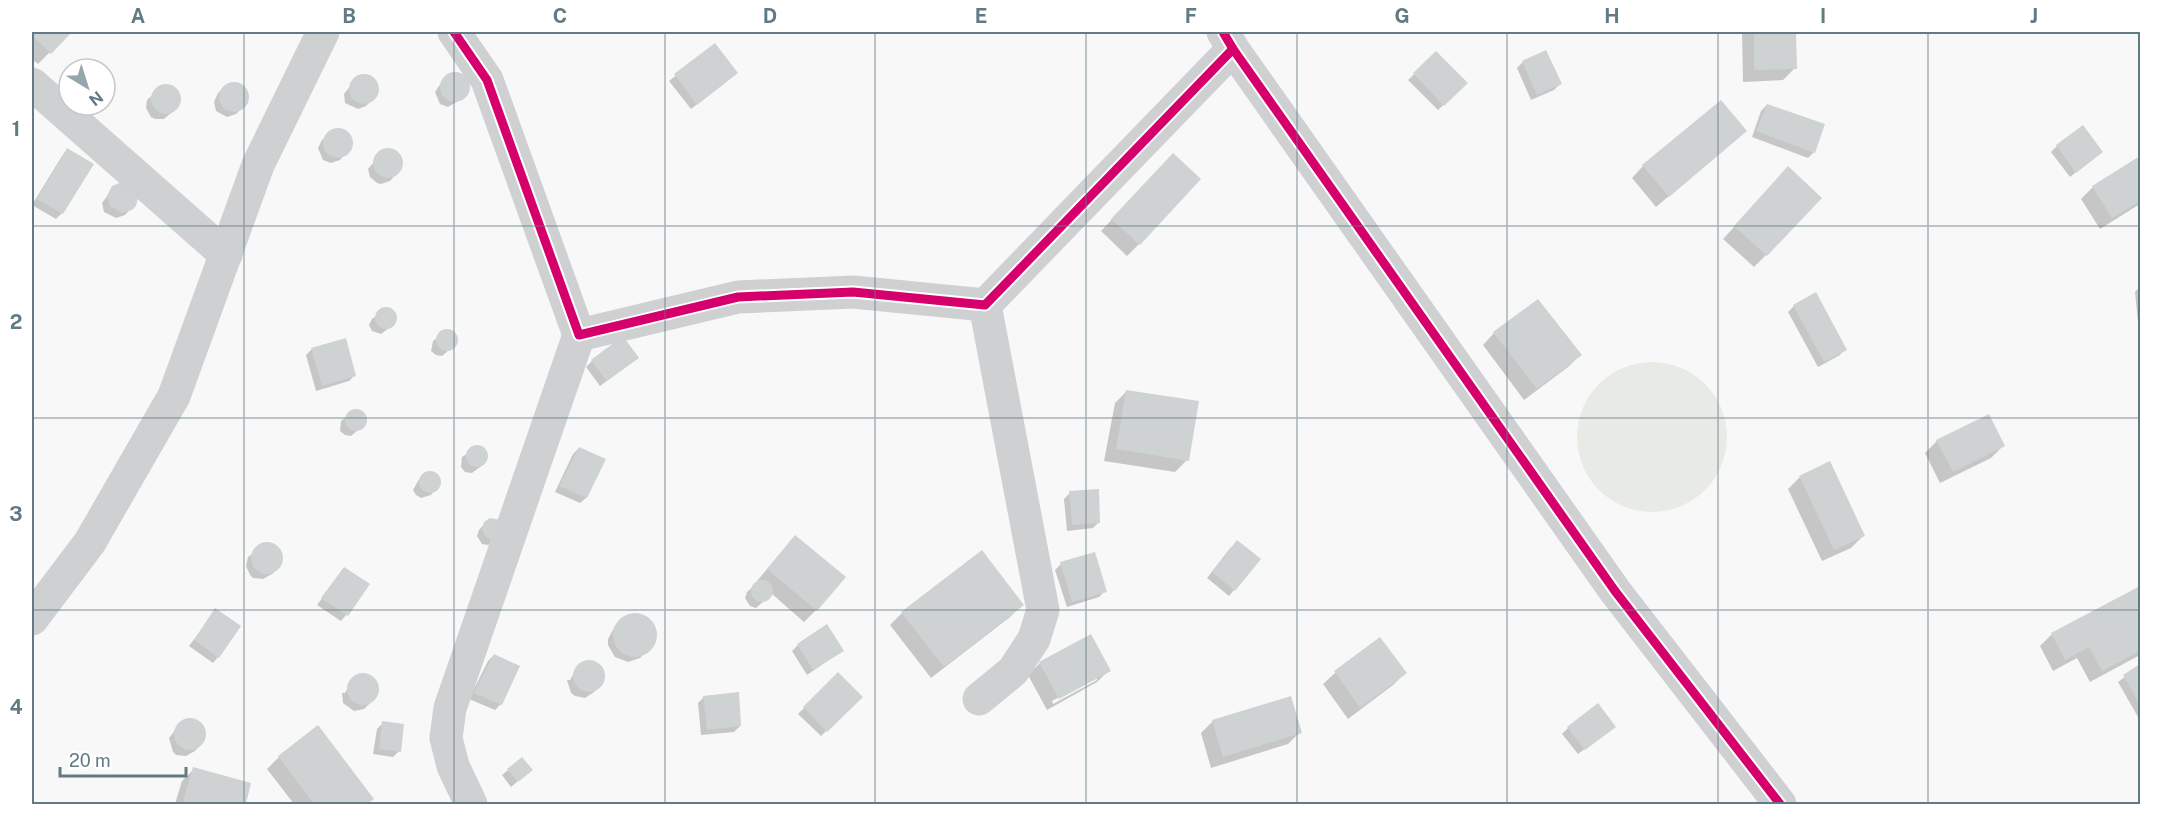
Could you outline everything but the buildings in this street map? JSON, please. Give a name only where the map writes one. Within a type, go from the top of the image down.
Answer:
[{"type":"street","points":[[32,619],[90,542],[174,396],[258,165],[323,32]]},
{"type":"street","points":[[454,32],[487,80],[519,163],[579,335],[450,708],[446,738],[453,766],[471,804]]},
{"type":"street","points":[[985,305],[1228,40],[1616,591],[1780,804]]},
{"type":"street","points":[[32,84],[226,255]]},
{"type":"street","points":[[579,335],[738,297],[853,292],[985,305]]},
{"type":"street","points":[[979,699],[1012,671],[1034,639],[1042,610],[985,305]]},
{"type":"shaded area","points":[[1652,362],[1681,367],[1694,374],[1705,384],[1715,395],[1722,408],[1727,437],[1722,466],[1715,479],[1705,490],[1694,500],[1681,507],[1652,512],[1623,507],[1610,500],[1599,490],[1589,479],[1582,466],[1577,437],[1582,408],[1589,395],[1599,384],[1610,374],[1623,367]]},
{"type":"cycle path","points":[[454,32],[487,80],[579,335],[738,297],[853,292],[985,305],[1233,49]]},
{"type":"cycle path","points":[[1223,32],[1615,591],[1780,804]]}]
